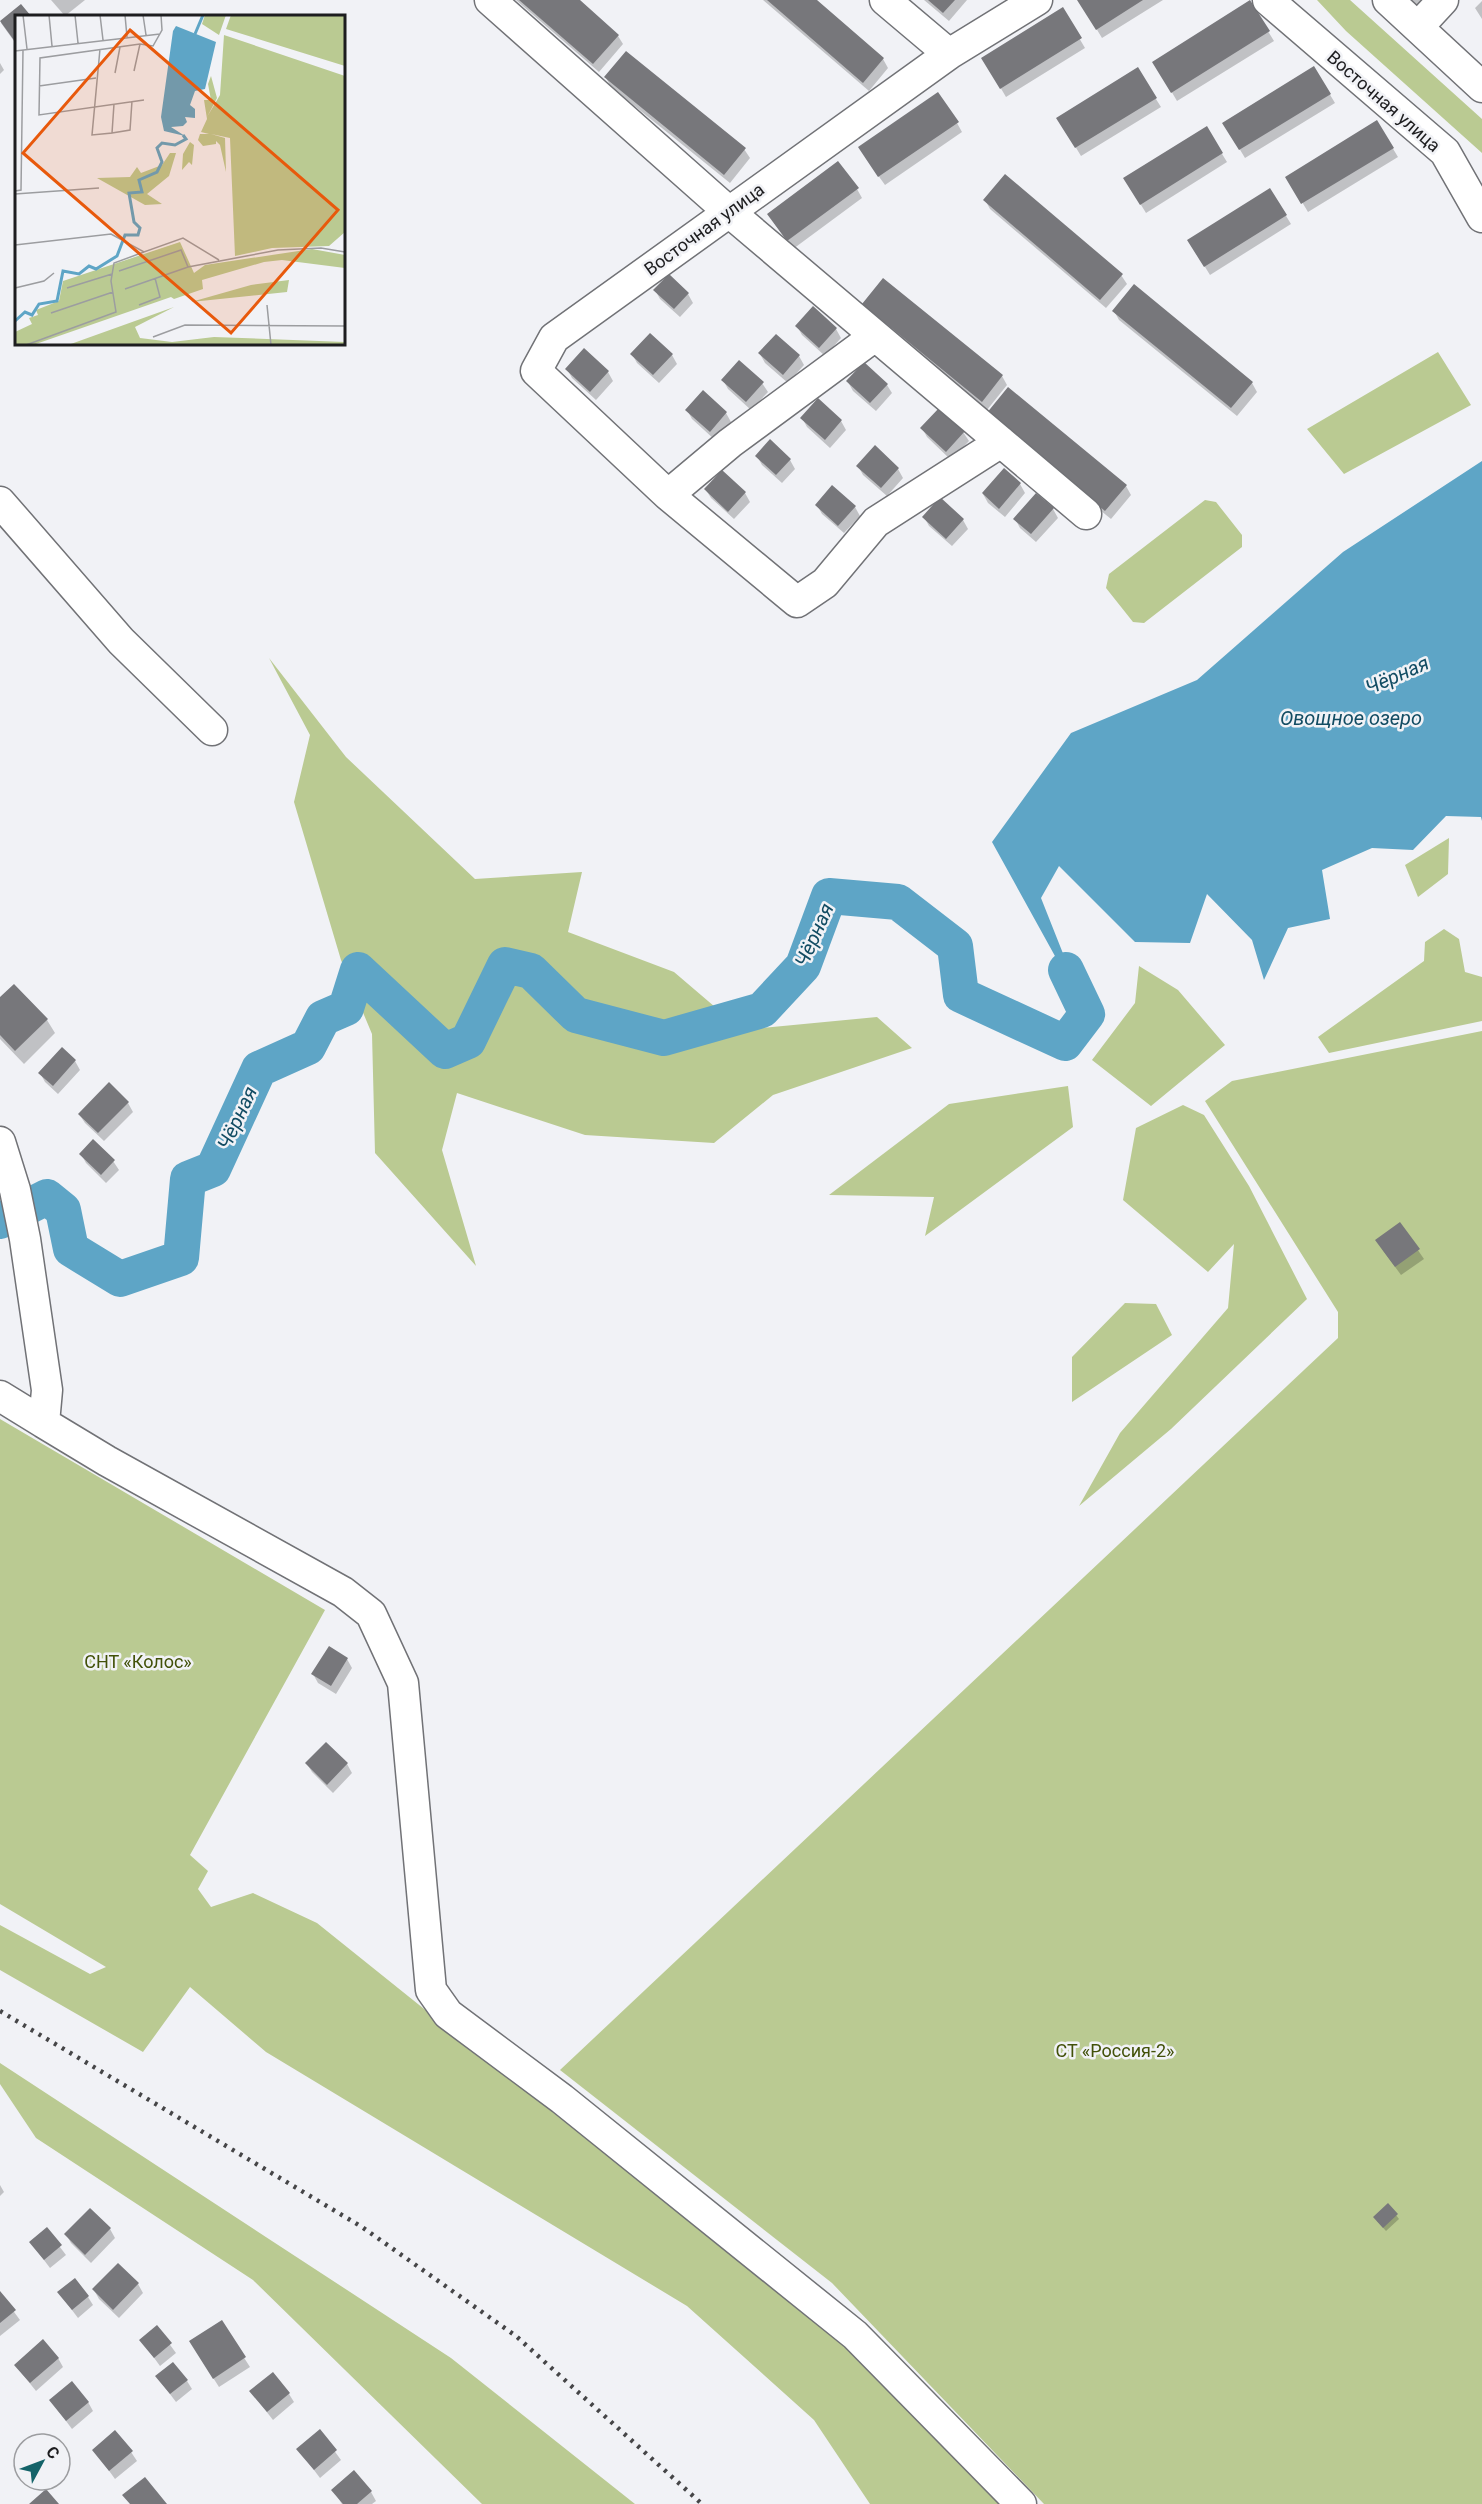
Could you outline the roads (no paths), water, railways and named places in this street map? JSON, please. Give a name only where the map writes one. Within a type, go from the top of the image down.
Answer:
[{"type":"street","points":[[490,0],[728,211],[1086,514]]},
{"type":"street","points":[[885,0],[949,54]]},
{"type":"street","name":"Восточная улица","points":[[1001,442],[876,522],[825,583],[797,602],[668,495],[536,370],[554,338],[949,54],[1036,0]]},
{"type":"street","name":"Восточная улица","points":[[1268,0],[1444,152],[1482,217]]},
{"type":"street","points":[[1388,0],[1482,87]]},
{"type":"street","points":[[1418,27],[1443,0]]},
{"type":"street","points":[[668,495],[730,442],[875,336]]},
{"type":"street","points":[[0,502],[121,641],[212,730]]},
{"type":"street","points":[[0,1142],[15,1190],[25,1239],[47,1390],[44,1423]]},
{"type":"street","points":[[0,1396],[107,1461],[343,1592],[370,1614],[403,1683],[431,1990],[448,2014],[562,2099],[855,2335],[1021,2504]]},
{"type":"water","name":"Овощное озеро","points":[[1482,461],[1482,821],[1481,817],[1446,816],[1413,850],[1372,848],[1322,870],[1330,919],[1288,928],[1264,980],[1252,940],[1207,894],[1190,943],[1135,942],[1059,866],[1041,898],[1087,1014],[992,842],[1071,733],[1197,680],[1343,552]]},
{"type":"waterway","name":"Чёрная","points":[[0,1221],[47,1197],[63,1210],[71,1249],[120,1279],[181,1258],[188,1179],[213,1169],[259,1069],[308,1047],[323,1018],[346,1008],[358,970],[445,1051],[468,1041],[505,965],[531,971],[576,1015],[664,1038],[762,1010],[803,966],[829,896],[898,902],[955,946],[961,995],[1065,1043],[1087,1014],[1066,970]]},
{"type":"railway","points":[[0,2011],[362,2227],[516,2336],[702,2504]]},
{"type":"park label","name":"СНТ «Колос»","points":[[138,1661]]},
{"type":"park label","name":"СТ «Россия-2»","points":[[1115,2050]]}]
